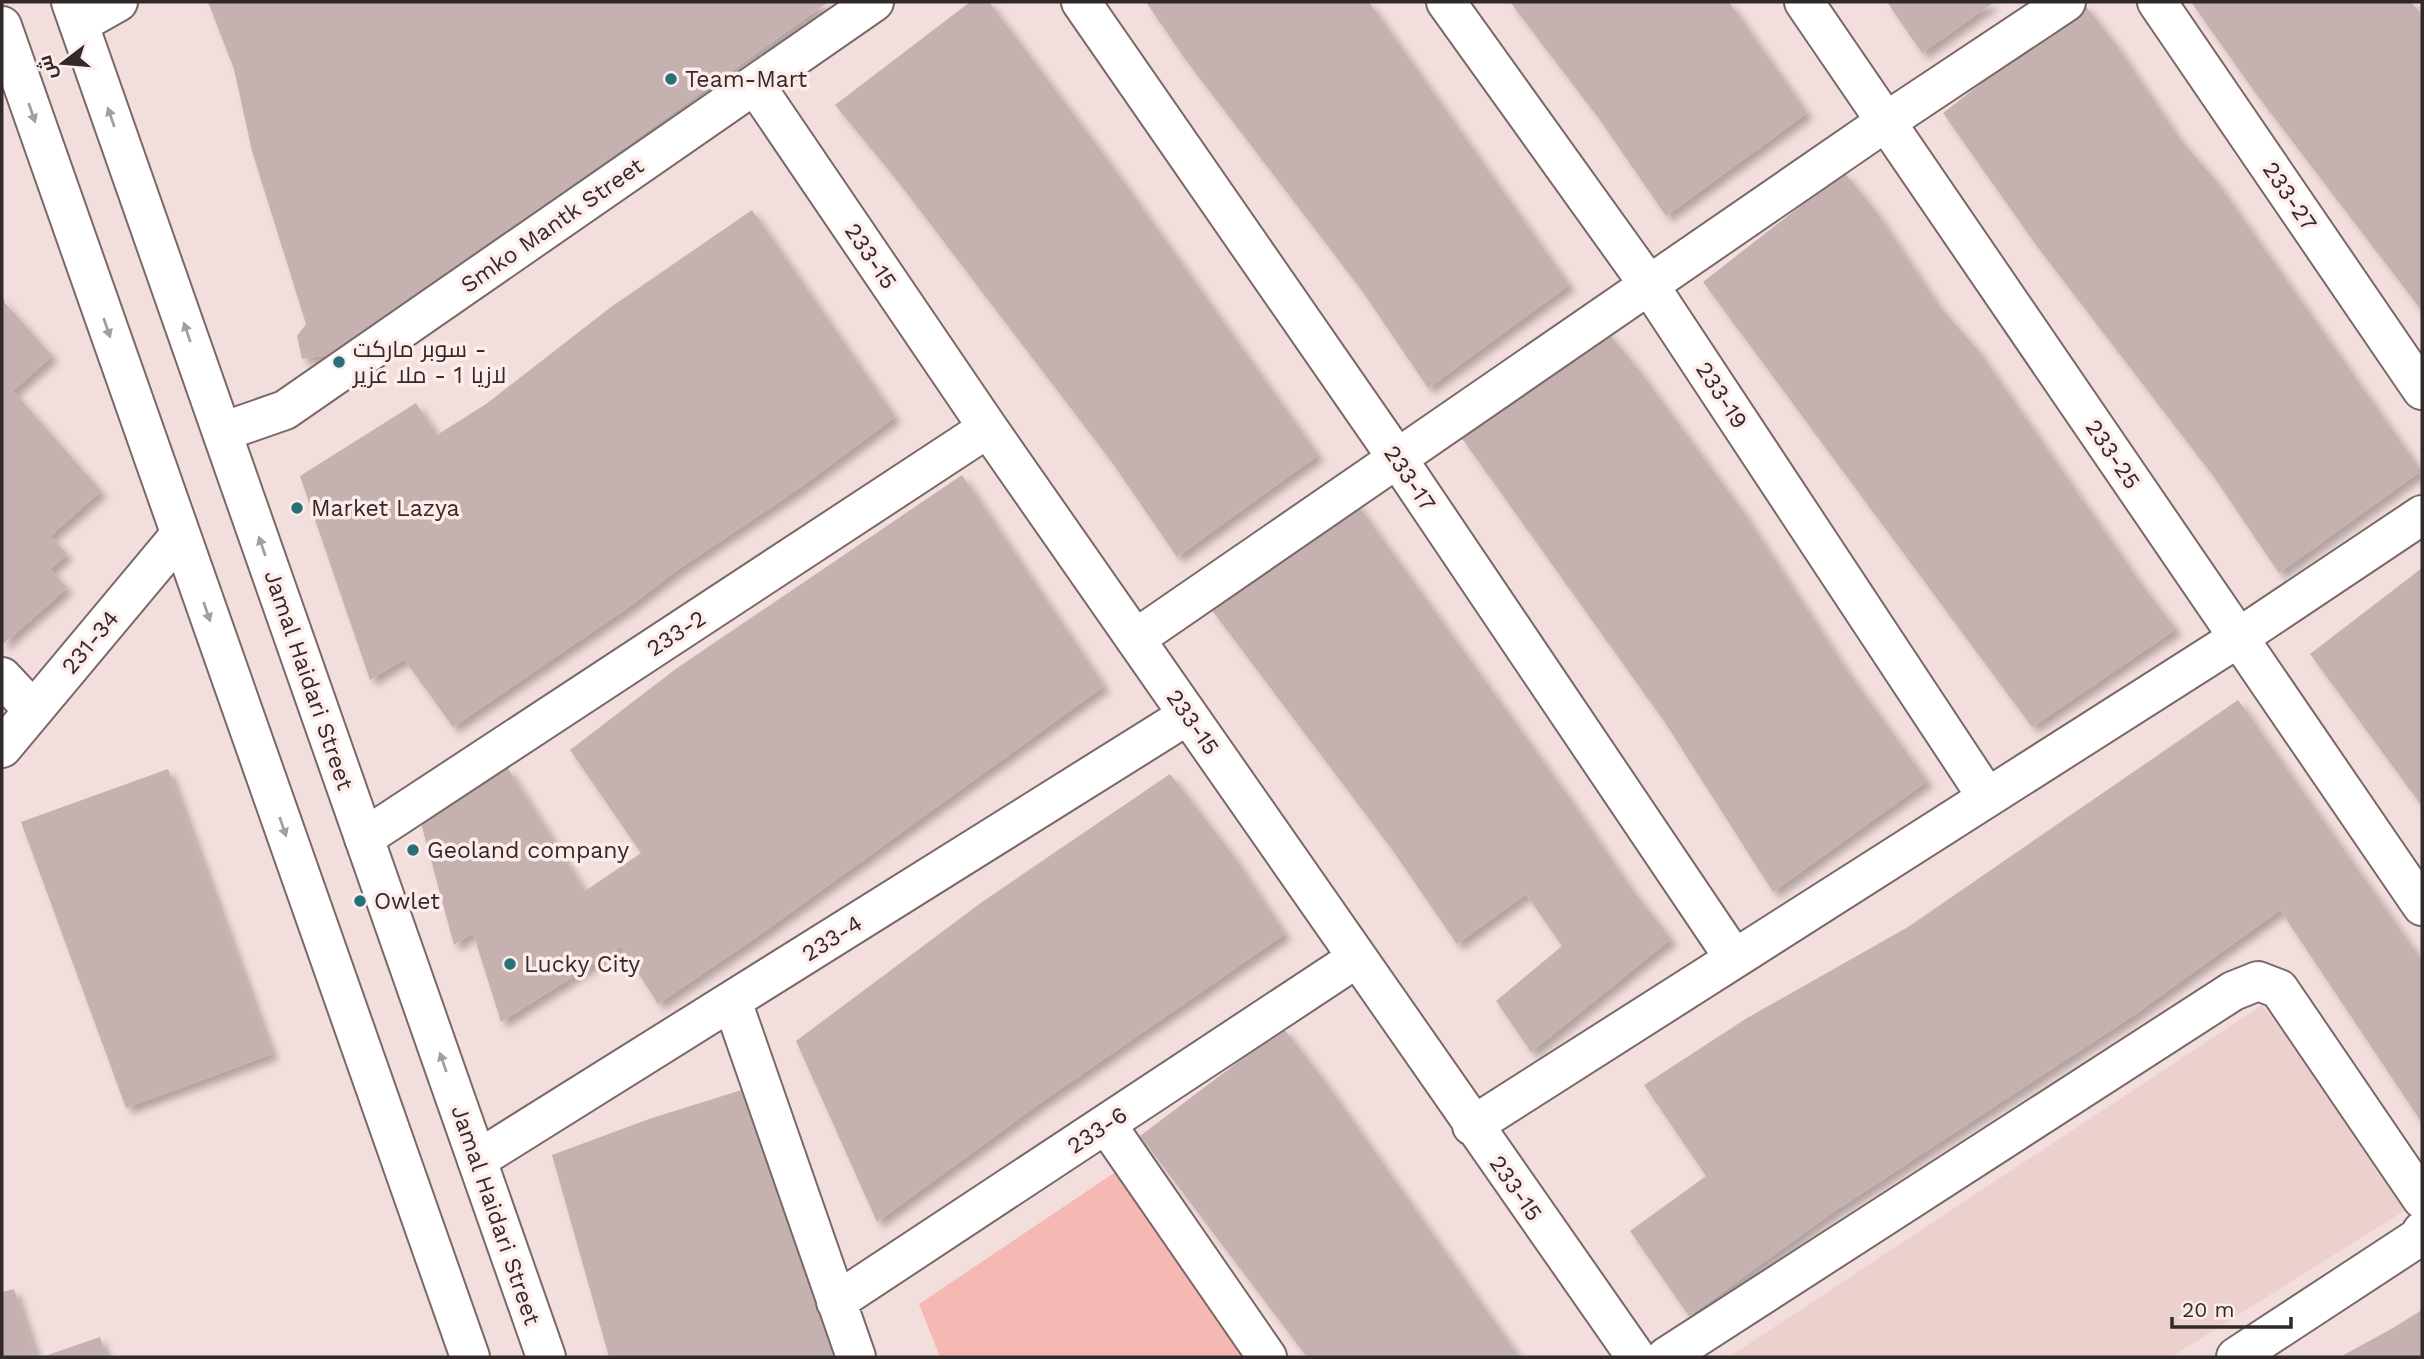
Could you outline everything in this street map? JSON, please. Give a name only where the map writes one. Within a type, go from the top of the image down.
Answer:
[{"type":"street","points":[[75,13],[118,2]]},
{"type":"street","name":"Smko Mantk Street","points":[[222,432],[285,410],[874,2]]},
{"type":"street","name":"233-17","points":[[1081,2],[1397,458],[1734,958]]},
{"type":"street","name":"233-19","points":[[1446,2],[1649,285],[1987,797]]},
{"type":"street","name":"233-25","points":[[1804,2],[2422,906]]},
{"type":"street","points":[[1135,639],[1887,121],[2066,2]]},
{"type":"street","name":"233-27","points":[[2157,2],[2422,390]]},
{"type":"street","name":"Jamal Haidari Street","points":[[75,13],[546,1357]]},
{"type":"street","points":[[2,29],[470,1357]]},
{"type":"street","name":"233-15","points":[[755,85],[988,428],[1472,1126],[1636,1357]]},
{"type":"street","name":"233-2","points":[[364,838],[988,428]]},
{"type":"street","points":[[1472,1126],[2238,638],[2422,515]]},
{"type":"street","name":"231-34","points":[[2,748],[180,535]]},
{"type":"street","points":[[2,677],[33,710]]},
{"type":"street","name":"233-4","points":[[477,1160],[1188,715]]},
{"type":"street","name":"233-6","points":[[836,1302],[1357,958]]},
{"type":"street","points":[[1666,1357],[2233,991],[2258,981],[2279,989],[2422,1199]]},
{"type":"street","points":[[732,1001],[856,1357]]},
{"type":"street","points":[[1106,1124],[1267,1357]]},
{"type":"street","points":[[2236,1357],[2419,1237],[2422,1231]]},
{"type":"shaded area","points":[[2262,1005],[2412,1206],[2171,1357],[1729,1357]]},
{"type":"shaded area","points":[[1120,1169],[1247,1357],[940,1357],[919,1304]]},
{"type":"building","points":[[208,2],[828,2],[335,354],[302,359],[297,336],[306,324],[252,151],[234,69]]},
{"type":"building","points":[[970,2],[989,2],[1107,159],[1318,455],[1177,557],[1111,461],[896,179],[835,105]]},
{"type":"building","points":[[1146,2],[1369,2],[1569,285],[1428,388],[1363,292],[1185,59]]},
{"type":"building","points":[[1510,2],[1729,2],[1807,113],[1666,216],[1600,120]]},
{"type":"building","points":[[1887,2],[1994,2],[1922,53]]},
{"type":"building","points":[[2191,2],[2411,2],[2422,15],[2422,311],[2257,95]]},
{"type":"building","points":[[2084,4],[2116,45],[2178,137],[2216,181],[2421,471],[2279,573],[2214,477],[2036,245],[1943,113]]},
{"type":"building","points":[[1844,172],[1877,213],[1938,305],[1977,349],[2143,587],[2176,629],[2032,727],[1703,282]]},
{"type":"building","points":[[752,210],[895,417],[798,489],[453,727],[404,659],[370,680],[300,476],[416,403],[437,435],[486,404],[611,307]]},
{"type":"building","points":[[2,294],[5,303],[52,356],[13,391],[101,491],[50,536],[67,554],[50,569],[67,588],[2,645]]},
{"type":"building","points":[[1603,327],[1637,368],[1741,509],[1847,671],[1927,781],[1773,892],[1666,724],[1461,437]]},
{"type":"building","points":[[962,475],[1104,686],[758,936],[658,1004],[621,946],[501,1022],[473,933],[454,945],[421,823],[507,767],[585,891],[641,853],[570,750],[677,668]]},
{"type":"building","points":[[1354,500],[1565,792],[1632,890],[1671,939],[1531,1052],[1496,1001],[1562,946],[1526,894],[1457,944],[1391,848],[1211,609]]},
{"type":"building","points":[[2422,568],[2422,806],[2310,654]]},
{"type":"building","points":[[2238,700],[2422,961],[2422,1123],[2280,910],[2131,1017],[1833,1212],[1689,1316],[1630,1231],[1706,1176],[1644,1085],[1747,1018],[1908,927]]},
{"type":"building","points":[[168,769],[272,1054],[126,1108],[21,822]]},
{"type":"building","points":[[1170,774],[1232,854],[1285,934],[1040,1103],[877,1222],[796,1041],[982,902]]},
{"type":"building","points":[[1283,1028],[1323,1079],[1519,1357],[1307,1357],[1140,1136]]},
{"type":"building","points":[[748,1088],[817,1291],[835,1357],[609,1357],[552,1155],[649,1119]]},
{"type":"building","points":[[14,1289],[36,1357],[2,1357],[2,1292]]},
{"type":"building","points":[[2422,1310],[2422,1357],[2340,1357],[2393,1328]]},
{"type":"building","points":[[100,1337],[106,1357],[42,1357]]},
{"type":"place","name":"Team-Mart","points":[[671,79]]},
{"type":"place","name":"سوبر ماركت - لازيا 1 - ملا عزير","points":[[339,362]]},
{"type":"place","name":"Market Lazya","points":[[297,508]]},
{"type":"place","name":"Geoland company","points":[[413,850]]},
{"type":"place","name":"Owlet","points":[[360,901]]},
{"type":"place","name":"Lucky City","points":[[510,964]]}]
